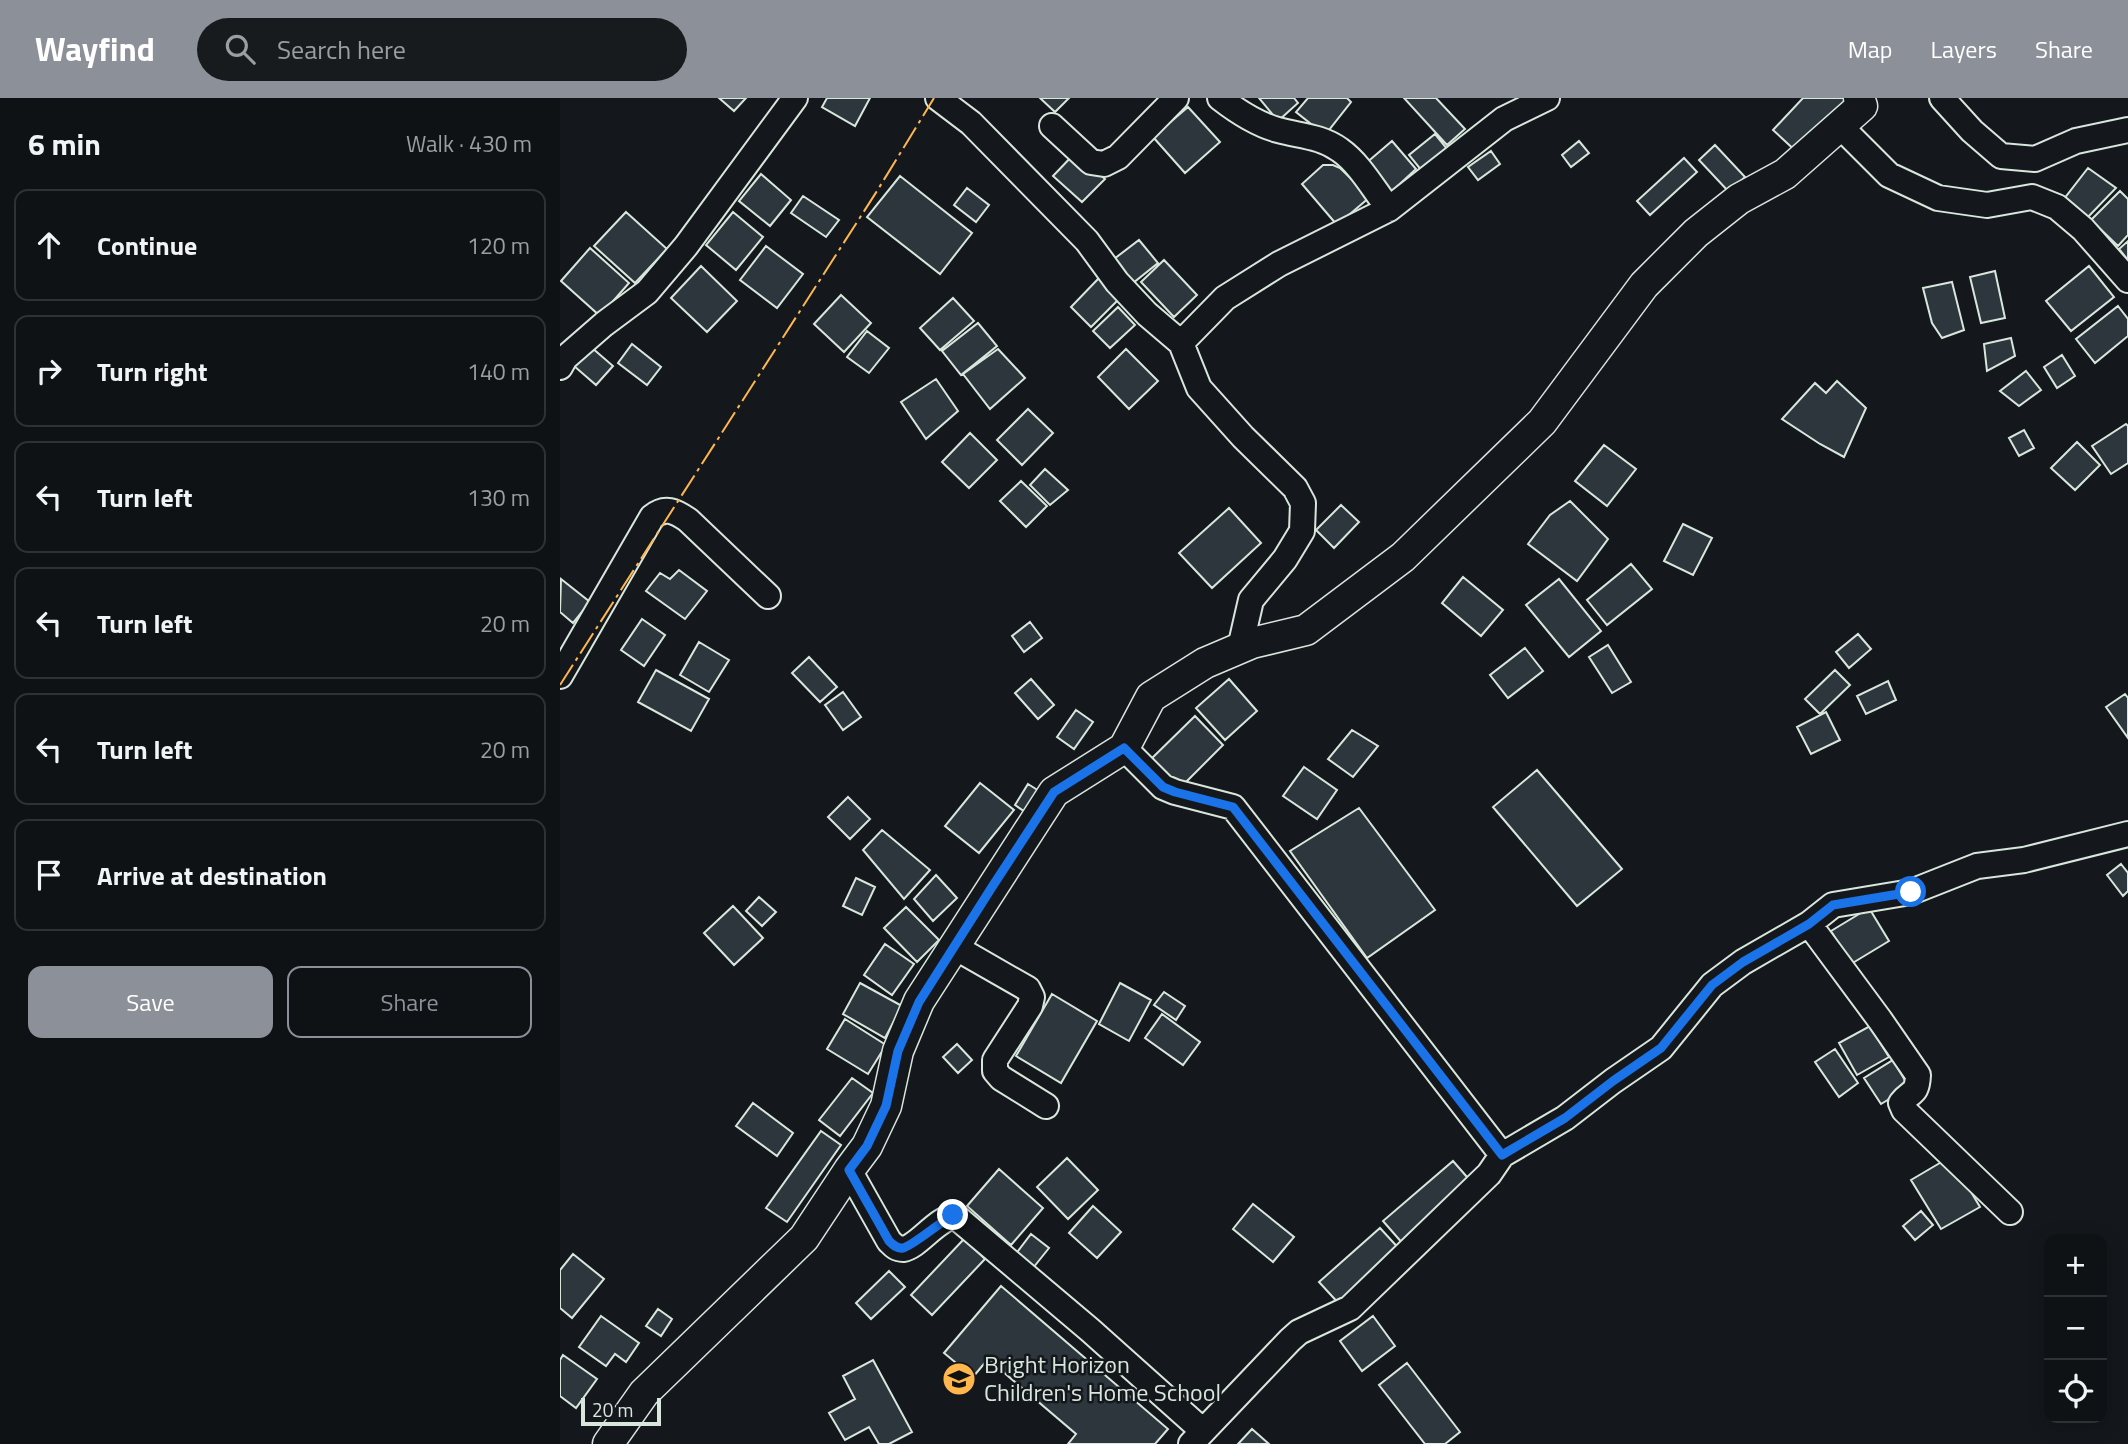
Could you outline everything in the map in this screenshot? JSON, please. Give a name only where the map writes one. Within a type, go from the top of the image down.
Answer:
[{"type":"street","points":[[560,367],[565,358],[655,283],[686,246],[795,98]]},
{"type":"street","points":[[938,98],[971,123],[1087,242],[1117,282],[1147,314],[1181,342],[1199,387],[1243,437],[1295,488],[1303,503],[1302,531],[1285,559],[1251,600],[1246,645]]},
{"type":"street","points":[[1052,126],[1091,162],[1104,164],[1118,157],[1176,98]]},
{"type":"street","points":[[1220,98],[1245,117],[1275,130],[1321,139],[1342,151],[1389,209]]},
{"type":"street","points":[[1181,342],[1225,298],[1279,264],[1389,209],[1504,119],[1547,98]]},
{"type":"street","points":[[1942,98],[1972,131],[2001,156],[2035,159],[2076,141],[2128,130]]},
{"type":"street","points":[[608,1444],[644,1393],[804,1238],[867,1146],[886,1106],[898,1051],[919,1002],[1054,792],[1124,748],[1150,697],[1205,663],[1246,645],[1306,630],[1403,557],[1542,422],[1644,285],[1696,233],[1739,199],[1785,174],[1841,127],[1865,101]]},
{"type":"street","points":[[1841,127],[1889,175],[1938,198],[1987,205],[2032,197],[2057,207],[2083,229],[2128,281]]},
{"type":"street","points":[[560,676],[652,517],[659,512],[677,512],[688,520],[768,596]]},
{"type":"street","points":[[1124,748],[1163,787],[1233,807],[1502,1155]]},
{"type":"street","points":[[849,1170],[895,1247],[908,1247],[932,1228],[955,1216],[1090,1330],[1197,1438],[1299,1332],[1350,1308],[1489,1174],[1502,1155],[1565,1118],[1661,1048],[1712,985],[1743,962],[1809,924],[1833,905],[1911,892],[1977,866],[2024,860],[2128,834]]},
{"type":"street","points":[[1809,924],[1918,1075],[1913,1094],[1901,1103],[1904,1110],[2010,1212]]},
{"type":"street","points":[[953,946],[1028,989],[1032,997],[1030,1006],[995,1060],[995,1071],[1046,1106]]},
{"type":"building","points":[[719,98],[746,98],[734,111]]},
{"type":"building","points":[[827,98],[870,98],[855,126],[822,107]]},
{"type":"building","points":[[1040,98],[1069,98],[1055,112]]},
{"type":"building","points":[[1259,98],[1294,98],[1298,103],[1278,121]]},
{"type":"building","points":[[1308,98],[1347,98],[1351,102],[1325,135],[1296,112]]},
{"type":"building","points":[[1404,98],[1436,98],[1465,129],[1447,145]]},
{"type":"building","points":[[1803,98],[1850,98],[1799,154],[1773,130]]},
{"type":"building","points":[[1188,107],[1220,142],[1185,173],[1153,137]]},
{"type":"building","points":[[1435,134],[1448,150],[1422,171],[1409,155]]},
{"type":"building","points":[[1392,141],[1416,169],[1390,193],[1365,164]]},
{"type":"building","points":[[1579,141],[1589,153],[1571,167],[1562,155]]},
{"type":"building","points":[[1715,145],[1745,177],[1729,192],[1699,160]]},
{"type":"building","points":[[1491,151],[1500,164],[1478,180],[1468,167]]},
{"type":"building","points":[[1076,152],[1105,179],[1082,202],[1053,176]]},
{"type":"building","points":[[1684,158],[1697,172],[1650,215],[1637,201]]},
{"type":"building","points":[[1323,165],[1340,168],[1370,197],[1337,225],[1302,184]]},
{"type":"building","points":[[2088,168],[2116,188],[2086,219],[2064,199]]},
{"type":"building","points":[[761,174],[791,200],[770,226],[739,201]]},
{"type":"building","points":[[900,176],[972,233],[940,274],[867,217]]},
{"type":"building","points":[[967,188],[989,205],[976,222],[954,205]]},
{"type":"building","points":[[2120,191],[2128,199],[2128,235],[2118,246],[2091,220]]},
{"type":"building","points":[[803,196],[839,220],[826,237],[791,213]]},
{"type":"building","points":[[626,212],[667,249],[635,283],[594,246]]},
{"type":"building","points":[[733,212],[763,237],[736,270],[706,245]]},
{"type":"building","points":[[1139,240],[1158,263],[1133,283],[1114,259]]},
{"type":"building","points":[[2128,241],[2128,260],[2119,249]]},
{"type":"building","points":[[766,246],[803,274],[777,308],[740,280]]},
{"type":"building","points":[[590,248],[629,283],[600,316],[561,281]]},
{"type":"building","points":[[1164,260],[1197,295],[1174,317],[1141,282]]},
{"type":"building","points":[[701,266],[737,301],[707,332],[671,298]]},
{"type":"building","points":[[2089,266],[2114,297],[2071,331],[2046,301]]},
{"type":"building","points":[[1995,271],[2005,318],[1981,323],[1970,277]]},
{"type":"building","points":[[1099,278],[1120,298],[1091,327],[1071,307]]},
{"type":"building","points":[[1952,282],[1964,330],[1942,338],[1932,323],[1923,288]]},
{"type":"building","points":[[841,295],[871,323],[844,352],[814,324]]},
{"type":"building","points":[[953,298],[974,321],[940,350],[920,328]]},
{"type":"building","points":[[2118,306],[2128,319],[2128,336],[2095,363],[2076,339]]},
{"type":"building","points":[[1118,307],[1135,325],[1110,348],[1093,331]]},
{"type":"building","points":[[978,323],[997,346],[961,375],[942,351]]},
{"type":"building","points":[[867,331],[889,348],[869,373],[847,357]]},
{"type":"building","points":[[2011,338],[2015,356],[1987,371],[1984,344]]},
{"type":"building","points":[[632,344],[661,367],[647,385],[618,363]]},
{"type":"building","points":[[591,347],[613,366],[596,385],[574,366]]},
{"type":"building","points":[[998,349],[1025,378],[990,409],[963,374]]},
{"type":"building","points":[[1126,349],[1158,381],[1129,409],[1098,377]]},
{"type":"building","points":[[2062,355],[2075,376],[2057,388],[2044,367]]},
{"type":"building","points":[[2026,371],[2041,390],[2019,406],[2000,391]]},
{"type":"building","points":[[936,379],[958,411],[926,439],[901,402]]},
{"type":"building","points":[[1837,381],[1866,408],[1844,457],[1782,419],[1815,383],[1826,393]]},
{"type":"building","points":[[1028,409],[1053,433],[1022,465],[997,440]]},
{"type":"building","points":[[2126,424],[2128,463],[2111,474],[2092,446]]},
{"type":"building","points":[[2024,430],[2034,448],[2019,456],[2009,438]]},
{"type":"building","points":[[970,433],[997,460],[969,488],[942,462]]},
{"type":"building","points":[[2077,442],[2100,465],[2075,490],[2051,468]]},
{"type":"building","points":[[1604,445],[1636,469],[1607,506],[1575,481]]},
{"type":"building","points":[[1045,469],[1068,490],[1050,505],[1030,485]]},
{"type":"building","points":[[1021,481],[1047,506],[1026,527],[1000,501]]},
{"type":"building","points":[[1570,501],[1608,539],[1577,581],[1528,544],[1550,515]]},
{"type":"building","points":[[1341,505],[1359,522],[1334,548],[1316,530]]},
{"type":"building","points":[[1229,508],[1261,543],[1212,588],[1179,553]]},
{"type":"building","points":[[1683,524],[1712,538],[1693,575],[1664,561]]},
{"type":"building","points":[[1631,564],[1652,589],[1607,625],[1587,600]]},
{"type":"building","points":[[679,570],[707,591],[685,619],[646,591],[660,573],[670,579]]},
{"type":"building","points":[[1463,577],[1503,610],[1481,636],[1442,603]]},
{"type":"building","points":[[561,579],[590,602],[573,623],[560,612]]},
{"type":"building","points":[[1559,579],[1601,631],[1569,657],[1526,605]]},
{"type":"building","points":[[642,619],[665,635],[644,666],[621,650]]},
{"type":"building","points":[[1030,622],[1042,638],[1024,652],[1012,636]]},
{"type":"building","points":[[1858,634],[1871,649],[1849,668],[1836,652]]},
{"type":"building","points":[[699,642],[729,660],[709,692],[680,675]]},
{"type":"building","points":[[1608,645],[1631,682],[1612,693],[1589,657]]},
{"type":"building","points":[[1525,648],[1543,671],[1508,698],[1490,675]]},
{"type":"building","points":[[809,657],[837,687],[820,702],[792,673]]},
{"type":"building","points":[[656,670],[709,699],[691,731],[638,702]]},
{"type":"building","points":[[1835,670],[1850,685],[1820,714],[1805,699]]},
{"type":"building","points":[[1031,679],[1054,705],[1038,719],[1015,693]]},
{"type":"building","points":[[1229,679],[1257,711],[1225,740],[1196,708]]},
{"type":"building","points":[[1888,681],[1896,700],[1866,714],[1857,696]]},
{"type":"building","points":[[843,692],[861,717],[843,730],[825,705]]},
{"type":"building","points":[[2125,694],[2128,698],[2128,738],[2106,707]]},
{"type":"building","points":[[1076,710],[1093,722],[1074,749],[1057,737]]},
{"type":"building","points":[[1826,712],[1840,740],[1811,754],[1797,727]]},
{"type":"building","points":[[1195,716],[1223,745],[1177,791],[1147,763]]},
{"type":"building","points":[[1352,730],[1378,746],[1353,777],[1328,759]]},
{"type":"building","points":[[1304,767],[1337,790],[1317,819],[1283,796]]},
{"type":"building","points":[[1537,770],[1622,869],[1577,906],[1493,807]]},
{"type":"building","points":[[980,783],[1014,810],[979,853],[945,826]]},
{"type":"building","points":[[1028,784],[1047,796],[1034,818],[1015,805]]},
{"type":"building","points":[[848,797],[870,819],[850,839],[828,817]]},
{"type":"building","points":[[1359,808],[1435,910],[1367,958],[1290,851]]},
{"type":"building","points":[[882,830],[930,870],[904,899],[863,850]]},
{"type":"building","points":[[2121,864],[2128,873],[2128,891],[2123,896],[2107,875]]},
{"type":"building","points":[[936,875],[957,898],[933,921],[914,899]]},
{"type":"building","points":[[856,878],[875,887],[862,915],[843,906]]},
{"type":"building","points":[[759,897],[776,912],[762,926],[746,911]]},
{"type":"building","points":[[733,906],[763,938],[734,965],[704,933]]},
{"type":"building","points":[[906,907],[939,940],[917,962],[884,928]]},
{"type":"building","points":[[1869,908],[1889,941],[1851,964],[1831,931]]},
{"type":"building","points":[[885,944],[914,964],[892,995],[864,975]]},
{"type":"building","points":[[860,983],[902,1006],[885,1038],[843,1014]]},
{"type":"building","points":[[1120,983],[1151,1000],[1129,1041],[1099,1024]]},
{"type":"building","points":[[1164,992],[1185,1006],[1176,1020],[1154,1005]]},
{"type":"building","points":[[1052,994],[1097,1021],[1061,1083],[1016,1056]]},
{"type":"building","points":[[1162,1014],[1200,1042],[1183,1065],[1145,1038]]},
{"type":"building","points":[[845,1019],[886,1045],[868,1074],[827,1049]]},
{"type":"building","points":[[1870,1026],[1889,1057],[1857,1075],[1839,1043]]},
{"type":"building","points":[[957,1044],[972,1060],[958,1073],[943,1057]]},
{"type":"building","points":[[1835,1049],[1858,1083],[1839,1097],[1815,1062]]},
{"type":"building","points":[[1893,1060],[1909,1087],[1881,1104],[1864,1078]]},
{"type":"building","points":[[852,1078],[873,1093],[840,1136],[819,1120]]},
{"type":"building","points":[[753,1103],[793,1133],[777,1156],[736,1126]]},
{"type":"building","points":[[821,1131],[841,1145],[787,1222],[766,1208]]},
{"type":"building","points":[[1950,1157],[1980,1207],[1941,1229],[1911,1180]]},
{"type":"building","points":[[1067,1158],[1098,1190],[1068,1219],[1037,1187]]},
{"type":"building","points":[[1453,1161],[1474,1185],[1404,1245],[1383,1221]]},
{"type":"building","points":[[999,1169],[1043,1208],[1011,1245],[967,1206]]},
{"type":"building","points":[[1253,1204],[1294,1237],[1273,1262],[1233,1229]]},
{"type":"building","points":[[1093,1206],[1121,1232],[1097,1258],[1069,1233]]},
{"type":"building","points":[[1921,1211],[1933,1225],[1915,1240],[1903,1226]]},
{"type":"building","points":[[1380,1228],[1403,1253],[1342,1307],[1319,1282]]},
{"type":"building","points":[[1031,1234],[1049,1248],[1033,1268],[1015,1255]]},
{"type":"building","points":[[964,1239],[985,1259],[932,1315],[911,1295]]},
{"type":"building","points":[[573,1254],[604,1279],[572,1318],[560,1308],[560,1270]]},
{"type":"building","points":[[889,1271],[905,1287],[871,1319],[856,1303]]},
{"type":"building","points":[[1001,1286],[1168,1429],[1155,1444],[1068,1444],[1076,1434],[988,1359],[973,1377],[944,1353]]},
{"type":"building","points":[[658,1309],[672,1319],[661,1336],[646,1326]]},
{"type":"building","points":[[601,1316],[639,1343],[626,1362],[615,1354],[606,1366],[579,1347]]},
{"type":"building","points":[[1373,1316],[1395,1346],[1362,1371],[1340,1341]]},
{"type":"building","points":[[563,1355],[597,1379],[576,1408],[560,1396],[560,1360]]},
{"type":"building","points":[[873,1360],[912,1432],[889,1444],[879,1444],[869,1427],[845,1440],[829,1413],[855,1399],[843,1376]]},
{"type":"building","points":[[1407,1363],[1460,1432],[1445,1444],[1425,1444],[1379,1385]]},
{"type":"building","points":[[1252,1429],[1269,1444],[1238,1444]]},
{"type":"power","points":[[560,685],[934,98]]},
{"type":"place","name":"Bright Horizon Children's Home School","points":[[959,1379]]},
{"type":"route","points":[[953,1215],[908,1247],[895,1247],[849,1170],[867,1146],[886,1106],[898,1051],[919,1002],[953,946],[1054,792],[1124,748],[1163,787],[1233,807],[1502,1155],[1565,1118],[1661,1048],[1712,985],[1743,962],[1809,924],[1833,905],[1911,892]]}]
